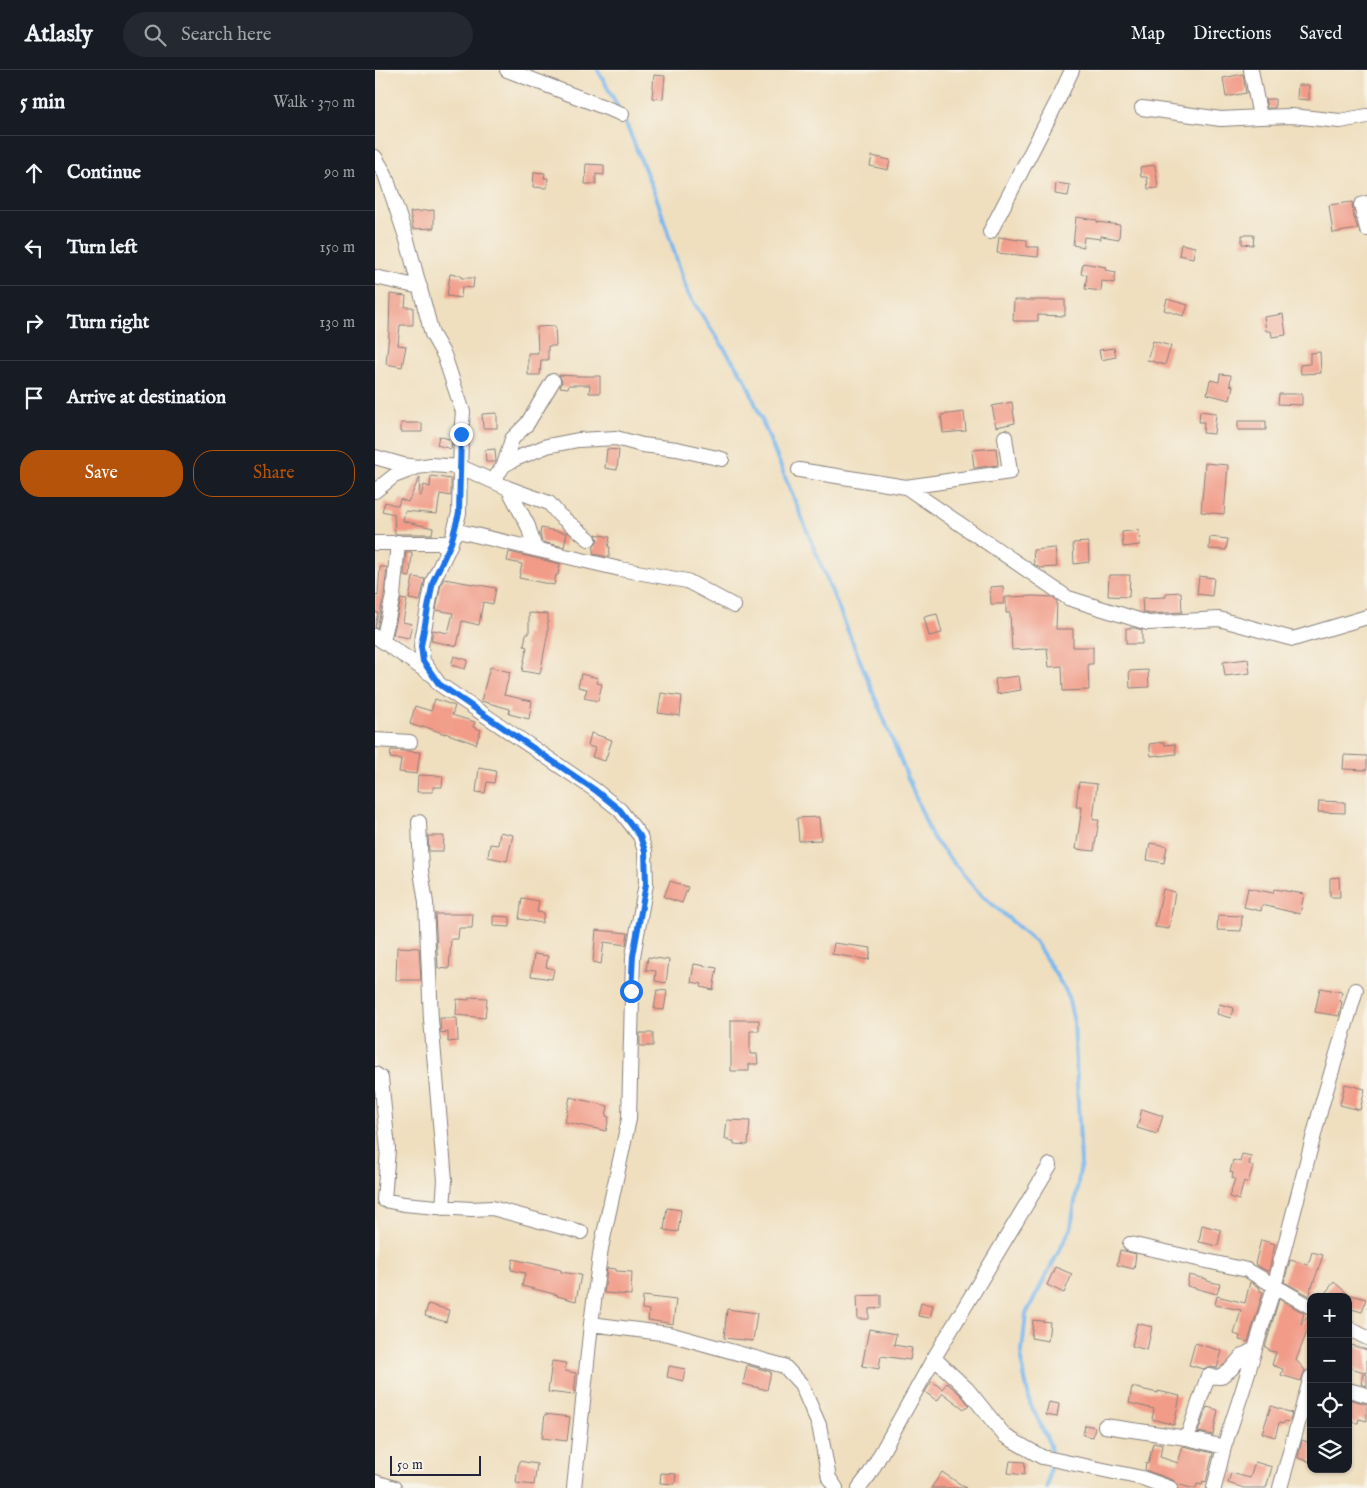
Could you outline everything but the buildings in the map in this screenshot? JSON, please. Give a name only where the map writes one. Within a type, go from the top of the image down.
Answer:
[{"type":"street","points":[[507,70],[622,114]]},
{"type":"street","points":[[990,232],[1072,70]]},
{"type":"street","points":[[1251,70],[1260,117]]},
{"type":"street","points":[[1142,108],[1221,119],[1292,116],[1340,121],[1367,116]]},
{"type":"street","points":[[375,157],[385,174],[420,287],[432,334],[444,355],[463,412],[459,513],[453,536],[433,581],[421,646],[423,661],[439,684],[595,790],[620,810],[640,836],[645,851],[646,884],[633,956],[629,1118],[601,1248],[574,1488]]},
{"type":"street","points":[[1367,203],[1361,205],[1367,229]]},
{"type":"street","points":[[375,277],[420,287]]},
{"type":"street","points":[[493,481],[504,465],[512,439],[527,424],[553,381]]},
{"type":"street","points":[[799,470],[906,487],[1010,472],[1005,437]]},
{"type":"street","points":[[504,465],[547,446],[578,440],[616,438],[642,445],[677,449],[722,459]]},
{"type":"street","points":[[375,457],[417,467]]},
{"type":"street","points":[[375,491],[394,476],[417,467],[431,465],[461,467],[508,488],[549,502],[559,515],[589,540]]},
{"type":"street","points":[[906,487],[1068,598],[1148,623],[1219,618],[1293,639],[1367,617]]},
{"type":"street","points":[[508,488],[528,526],[535,549]]},
{"type":"street","points":[[375,543],[453,536],[535,549],[620,569],[687,581],[734,606]]},
{"type":"street","points":[[398,542],[393,596],[379,639],[431,674]]},
{"type":"street","points":[[375,740],[411,742]]},
{"type":"street","points":[[419,822],[421,871],[426,903],[431,1020],[445,1180],[443,1208]]},
{"type":"street","points":[[1214,1488],[1224,1447],[1274,1287],[1355,990]]},
{"type":"street","points":[[375,1074],[381,1078],[388,1149],[384,1200],[443,1208],[492,1208],[581,1232]]},
{"type":"street","points":[[859,1488],[869,1475],[934,1358],[1050,1165]]},
{"type":"street","points":[[1130,1244],[1247,1270],[1307,1305]]},
{"type":"street","points":[[591,1324],[669,1334],[784,1366],[801,1384],[819,1425],[829,1478],[836,1488]]},
{"type":"street","points":[[1352,1330],[1367,1338]]},
{"type":"street","points":[[1187,1438],[1208,1376],[1220,1377],[1231,1369],[1242,1356],[1255,1349]]},
{"type":"street","points":[[934,1358],[967,1389],[1005,1436],[1042,1457],[1142,1478],[1169,1488]]},
{"type":"street","points":[[1352,1391],[1367,1395]]},
{"type":"street","points":[[1280,1488],[1307,1397]]},
{"type":"street","points":[[1105,1426],[1187,1438],[1224,1447]]},
{"type":"street","points":[[375,1482],[394,1488]]},
{"type":"waterway","points":[[598,70],[618,107]]},
{"type":"waterway","points":[[623,116],[657,199],[688,294],[746,381],[932,837],[978,892],[1035,941],[1067,993],[1074,1022],[1081,1163],[1071,1228],[1026,1314],[1021,1360],[1030,1403],[1050,1445],[1051,1455]]},
{"type":"waterway","points":[[1047,1488],[1051,1462]]},
{"type":"route","points":[[461,434],[459,513],[451,543],[433,581],[421,646],[423,661],[439,684],[595,790],[620,810],[640,836],[645,851],[646,884],[633,956],[631,991]]}]
